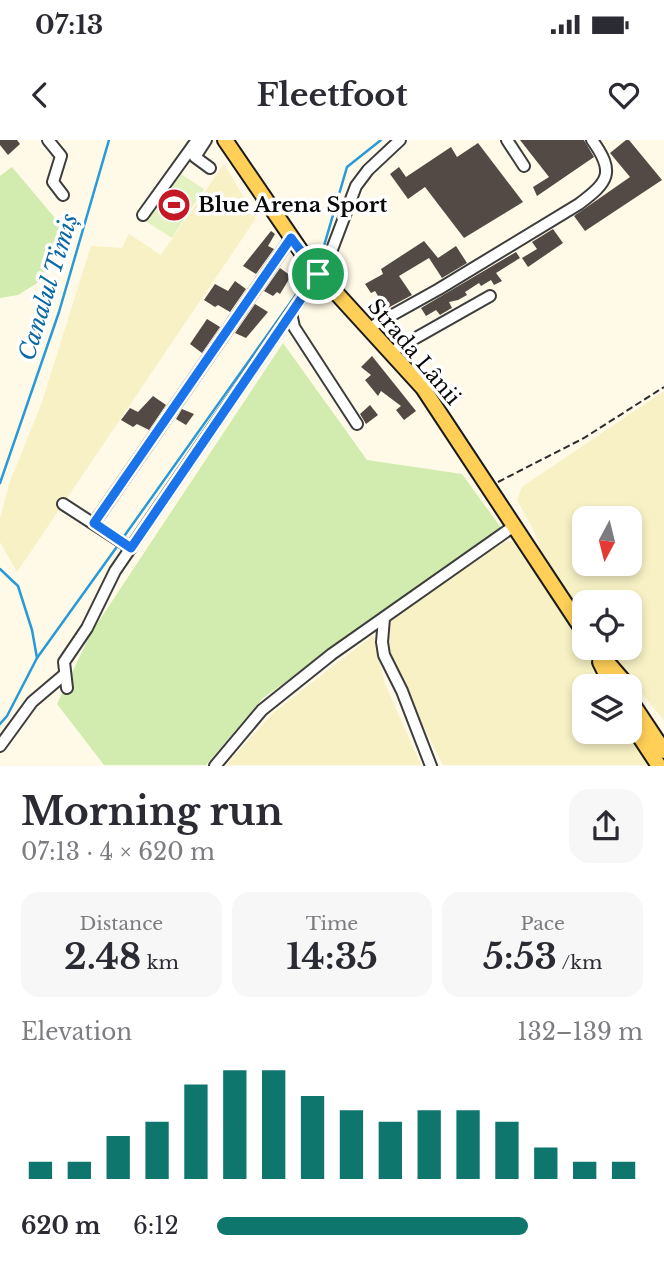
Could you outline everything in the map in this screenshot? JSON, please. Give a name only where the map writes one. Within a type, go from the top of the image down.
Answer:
[{"type":"main road","name":"Strada Lânii","points":[[225,140],[318,274],[423,388],[572,614]]},
{"type":"main road","points":[[605,660],[618,674]]},
{"type":"main road","points":[[642,705],[664,736]]},
{"type":"main road","points":[[642,718],[664,751]]},
{"type":"main road","points":[[642,740],[659,765]]},
{"type":"street","points":[[48,140],[61,156],[53,182],[63,195]]},
{"type":"street","points":[[143,215],[197,140]]},
{"type":"street","points":[[206,140],[195,157],[210,168]]},
{"type":"street","points":[[66,688],[64,662],[87,628],[115,571],[318,274],[337,241],[356,186],[368,170],[400,140]]},
{"type":"street","points":[[507,140],[524,166]]},
{"type":"street","points":[[369,328],[579,204],[599,188],[606,180],[607,172],[603,155],[593,140]]},
{"type":"street","points":[[94,523],[291,238]]},
{"type":"street","points":[[391,352],[490,296]]},
{"type":"street","points":[[291,313],[294,327],[357,424]]},
{"type":"street","points":[[63,504],[131,548]]},
{"type":"street","points":[[215,765],[262,709],[332,654],[514,526]]},
{"type":"street","points":[[384,618],[384,654],[402,691],[431,765]]},
{"type":"street","points":[[0,746],[32,702],[65,674]]},
{"type":"path","points":[[488,487],[584,438],[664,387]]},
{"type":"shaded area","points":[[224,164],[256,218],[17,572],[0,542],[0,519],[9,484],[41,405],[91,246],[122,248],[129,234],[161,255]]},
{"type":"shaded area","points":[[664,391],[664,720],[642,694],[642,674],[626,674],[614,660],[642,660],[642,590],[572,590],[572,599],[540,549],[534,531],[517,500],[522,487]]},
{"type":"shaded area","points":[[499,541],[513,542],[572,628],[572,660],[592,660],[599,674],[572,674],[572,744],[636,744],[649,765],[443,765],[393,666],[387,644],[389,619]]},
{"type":"shaded area","points":[[373,635],[385,684],[421,765],[226,765],[273,713]]},
{"type":"green space","points":[[12,167],[60,224],[42,280],[18,295],[0,298],[0,176]]},
{"type":"green space","name":"Blue Arena Sport","points":[[176,171],[204,189],[172,238],[144,220]]},
{"type":"green space","points":[[283,343],[367,460],[462,474],[502,529],[263,698],[206,765],[104,765],[57,704],[91,633]]},
{"type":"building","points":[[0,140],[17,140],[20,144],[8,155],[0,145]]},
{"type":"building","points":[[520,140],[584,140],[594,157],[537,196],[533,187],[549,177]]},
{"type":"building","points":[[629,140],[662,180],[585,231],[574,216],[630,177],[610,153]]},
{"type":"building","points":[[478,143],[523,202],[464,238],[425,187],[408,199],[390,174],[399,167],[406,177],[451,147],[457,157]]},
{"type":"building","points":[[553,229],[563,243],[528,267],[522,258],[537,249],[532,242]]},
{"type":"building","points":[[271,231],[275,234],[268,246],[274,249],[256,274],[243,266]]},
{"type":"building","points":[[424,241],[438,258],[456,246],[467,263],[442,278],[429,258],[399,276],[412,295],[386,309],[375,291],[371,293],[365,284],[383,274],[381,269]]},
{"type":"building","points":[[516,252],[520,258],[496,273],[502,281],[494,285],[491,280],[481,286],[479,283],[465,292],[467,295],[449,302],[452,308],[440,315],[436,310],[426,316],[421,308]]},
{"type":"building","points":[[280,268],[291,276],[280,294],[277,292],[273,296],[264,291]]},
{"type":"building","points":[[235,281],[246,289],[230,312],[204,300],[215,284],[228,291]]},
{"type":"building","points":[[255,304],[268,312],[246,338],[235,333]]},
{"type":"building","points":[[207,319],[220,327],[202,353],[190,344]]},
{"type":"building","points":[[372,356],[416,411],[404,420],[396,410],[401,406],[381,391],[378,396],[365,380],[371,375],[361,367]]},
{"type":"building","points":[[153,396],[166,405],[149,430],[137,424],[133,427],[121,420],[130,408],[138,412]]},
{"type":"building","points":[[370,405],[378,415],[366,424],[360,414]]},
{"type":"building","points":[[182,409],[194,414],[186,425],[176,419]]},
{"type":"waterway","name":"Canalul Timiș","points":[[0,483],[59,312],[109,140]]},
{"type":"waterway","points":[[319,263],[347,167],[381,140]]},
{"type":"waterway","points":[[125,535],[310,275]]},
{"type":"waterway","points":[[37,658],[116,548]]},
{"type":"waterway","name":"Canalul Timiș","points":[[0,569],[18,586],[32,630],[37,658],[7,716],[0,724]]},
{"type":"place","name":"Blue Arena Sport","points":[[174,205]]},
{"type":"route","points":[[291,238],[318,274],[131,548],[94,523],[291,238]]}]
